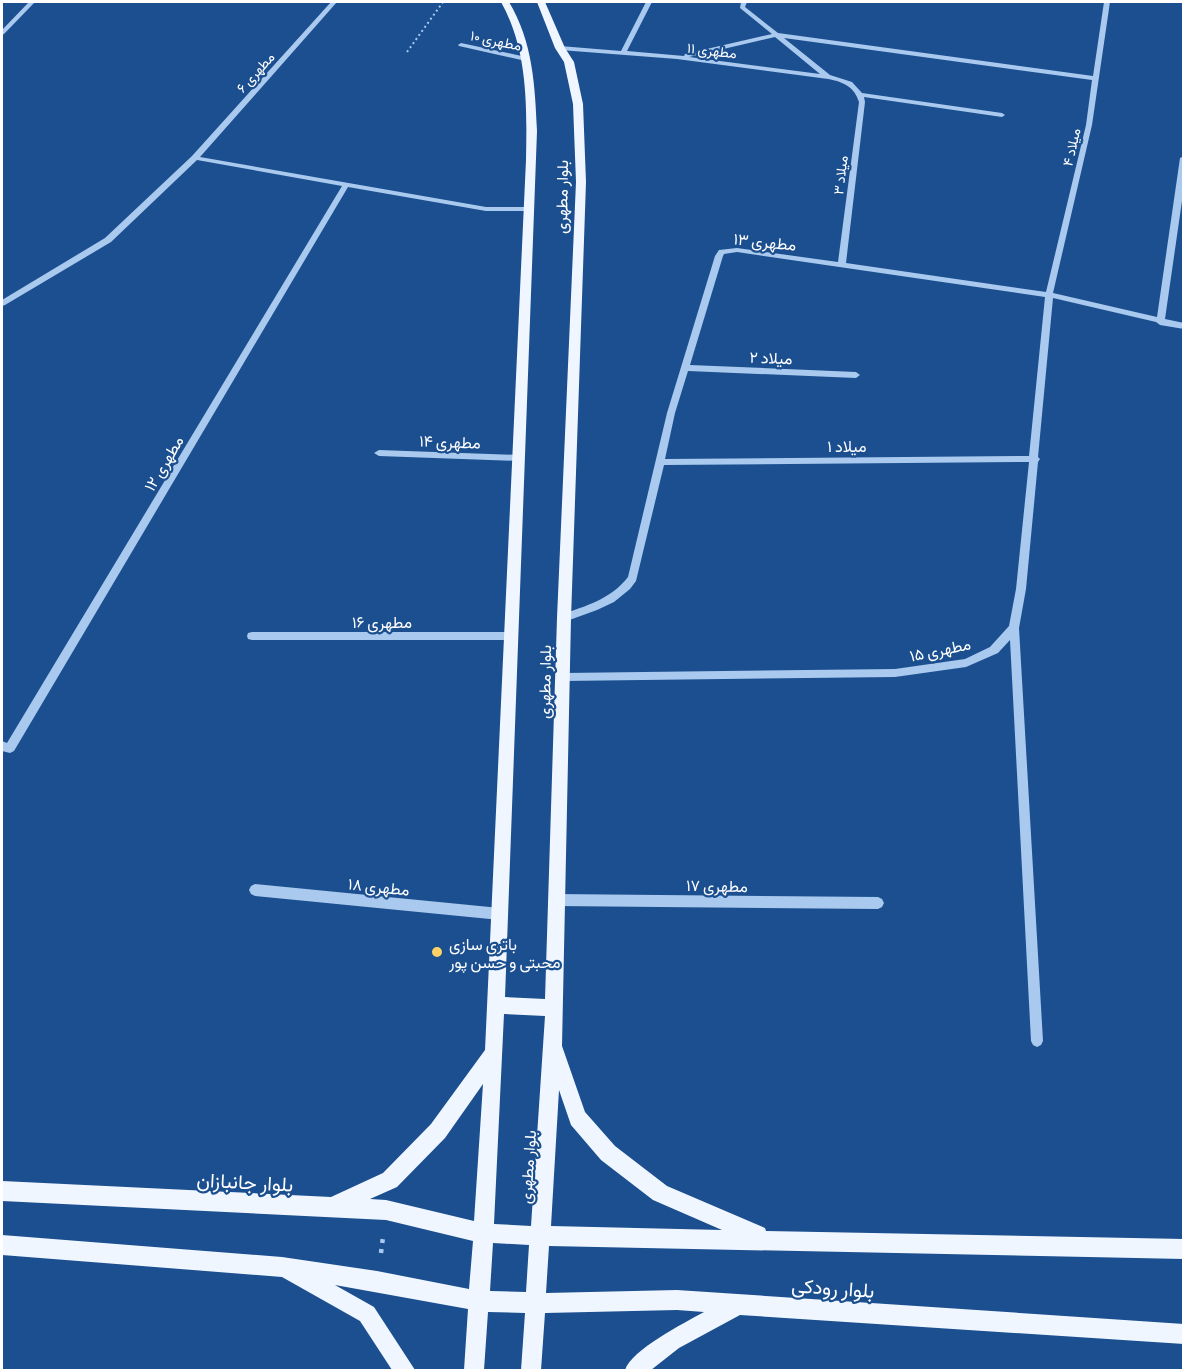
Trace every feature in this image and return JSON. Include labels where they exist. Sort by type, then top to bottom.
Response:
[{"type":"main road","name":"بلوار مطهری","points":[[474,1371],[494,1053],[530,209],[531,123],[526,59],[512,10],[505,2]]},
{"type":"main road","name":"بلوار مطهری","points":[[531,1371],[553,1043],[564,618],[581,182],[578,104],[569,62],[560,48],[541,2]]},
{"type":"main road","points":[[496,1005],[554,1008]]},
{"type":"main road","points":[[553,1043],[578,1118],[608,1153],[660,1193],[767,1239]]},
{"type":"main road","points":[[332,1207],[390,1180],[438,1131],[494,1053]]},
{"type":"main road","name":"بلوار جانبازان","points":[[2,1191],[386,1210],[483,1233]]},
{"type":"main road","points":[[483,1233],[1184,1249]]},
{"type":"main road","points":[[2,1245],[282,1267],[377,1281],[479,1301]]},
{"type":"main road","points":[[282,1267],[367,1314],[404,1371]]},
{"type":"main road","name":"بلوار رودکی","points":[[479,1301],[536,1303],[677,1300],[1184,1334]]},
{"type":"main road","points":[[635,1371],[672,1341],[737,1305]]},
{"type":"street","points":[[2,33],[32,2]]},
{"type":"street","name":"مطهری ۶","points":[[2,303],[108,240],[195,158],[334,2]]},
{"type":"street","points":[[623,53],[649,2]]},
{"type":"street","name":"میلاد ۴","points":[[1049,295],[1089,125],[1107,2]]},
{"type":"street","points":[[743,4],[828,77]]},
{"type":"street","points":[[677,57],[777,35],[1096,78]]},
{"type":"street","name":"مطهری ۱۰","points":[[461,45],[526,59]]},
{"type":"street","name":"مطهری ۱۱","points":[[560,48],[677,57],[828,77],[841,79],[859,92],[1002,115]]},
{"type":"street","name":"میلاد ۳","points":[[842,265],[862,102],[859,92]]},
{"type":"street","points":[[195,158],[486,209],[530,209]]},
{"type":"street","points":[[1160,322],[1184,158]]},
{"type":"street","name":"مطهری ۱۲","points":[[2,746],[10,748],[346,185]]},
{"type":"street","name":"مطهری ۱۳","points":[[564,618],[609,601],[623,592],[633,578],[685,368],[722,252],[737,250],[1049,295],[1184,326]]},
{"type":"street","points":[[1037,1041],[1014,628],[1021,589],[1035,459],[1049,295]]},
{"type":"street","name":"میلاد ۲","points":[[685,368],[856,375]]},
{"type":"street","name":"مطهری ۱۴","points":[[379,453],[519,459]]},
{"type":"street","name":"میلاد ۱","points":[[660,462],[1035,459]]},
{"type":"street","name":"مطهری ۱۵","points":[[563,677],[895,673],[966,663],[994,650],[1014,628]]},
{"type":"street","name":"مطهری ۱۶","points":[[252,636],[512,636]]},
{"type":"street","name":"مطهری ۱۸","points":[[255,890],[500,914]]},
{"type":"street","name":"مطهری ۱۷","points":[[556,900],[878,903]]},
{"type":"path","points":[[407,52],[443,2]]},
{"type":"path","points":[[377,1281],[386,1210]]},
{"type":"place","name":"باتری سازی محبتی و حسن پور","points":[[437,952]]}]
